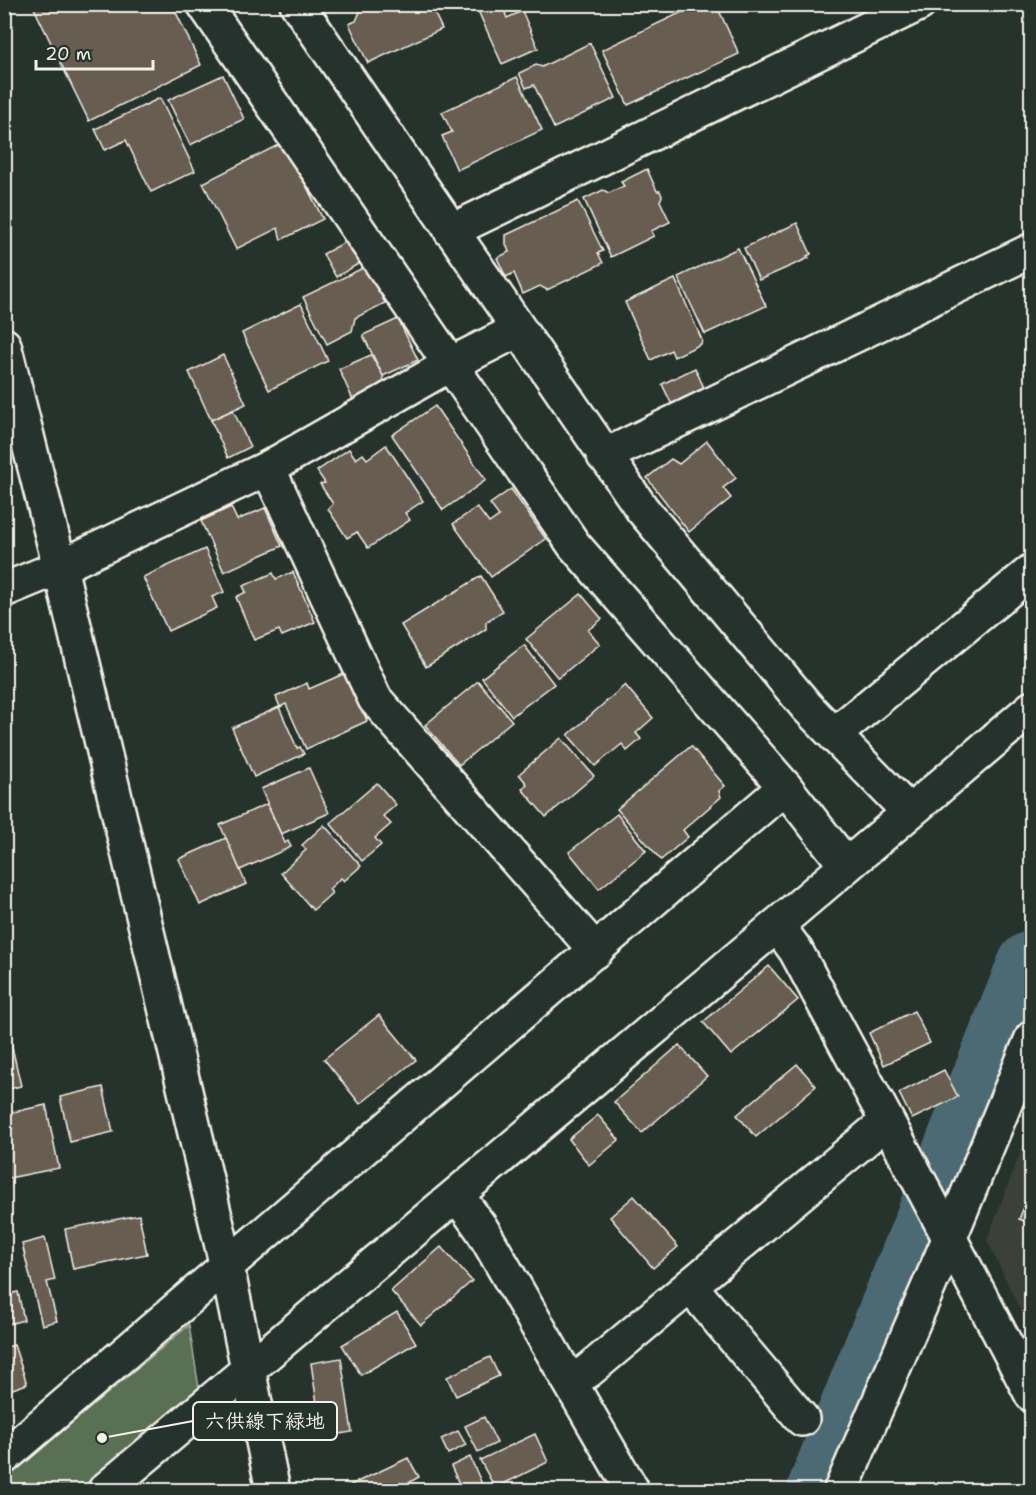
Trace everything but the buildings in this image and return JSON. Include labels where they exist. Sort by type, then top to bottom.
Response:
[{"type":"street","points":[[204,4],[574,545],[785,788],[846,865]]},
{"type":"street","points":[[451,231],[919,4]]},
{"type":"street","points":[[300,5],[518,330],[642,509],[807,707],[909,812]]},
{"type":"street","points":[[604,456],[1032,250]]},
{"type":"street","points":[[4,590],[60,567],[268,468],[450,364],[518,330]]},
{"type":"street","points":[[4,345],[60,567],[227,1267],[273,1491]]},
{"type":"street","points":[[268,468],[375,699],[596,951]]},
{"type":"street","points":[[835,734],[1032,571]]},
{"type":"street","points":[[105,1491],[1032,708]]},
{"type":"street","points":[[4,1457],[785,788]]},
{"type":"street","points":[[777,925],[796,951],[1032,1395]]},
{"type":"street","points":[[841,1491],[946,1232],[1032,1038]]},
{"type":"street","points":[[570,1383],[588,1371],[873,1133],[888,1124]]},
{"type":"street","points":[[458,1195],[481,1228],[632,1491]]},
{"type":"street","points":[[690,1286],[802,1419]]},
{"type":"shaded area","points":[[1031,1125],[1031,1333],[987,1240]]},
{"type":"green space","points":[[189,1325],[200,1395],[85,1490],[5,1490],[4,1480]]},
{"type":"waterway","points":[[822,1490],[1032,966]]},
{"type":"place","name":"六供線下緑地","points":[[102,1438]]}]
